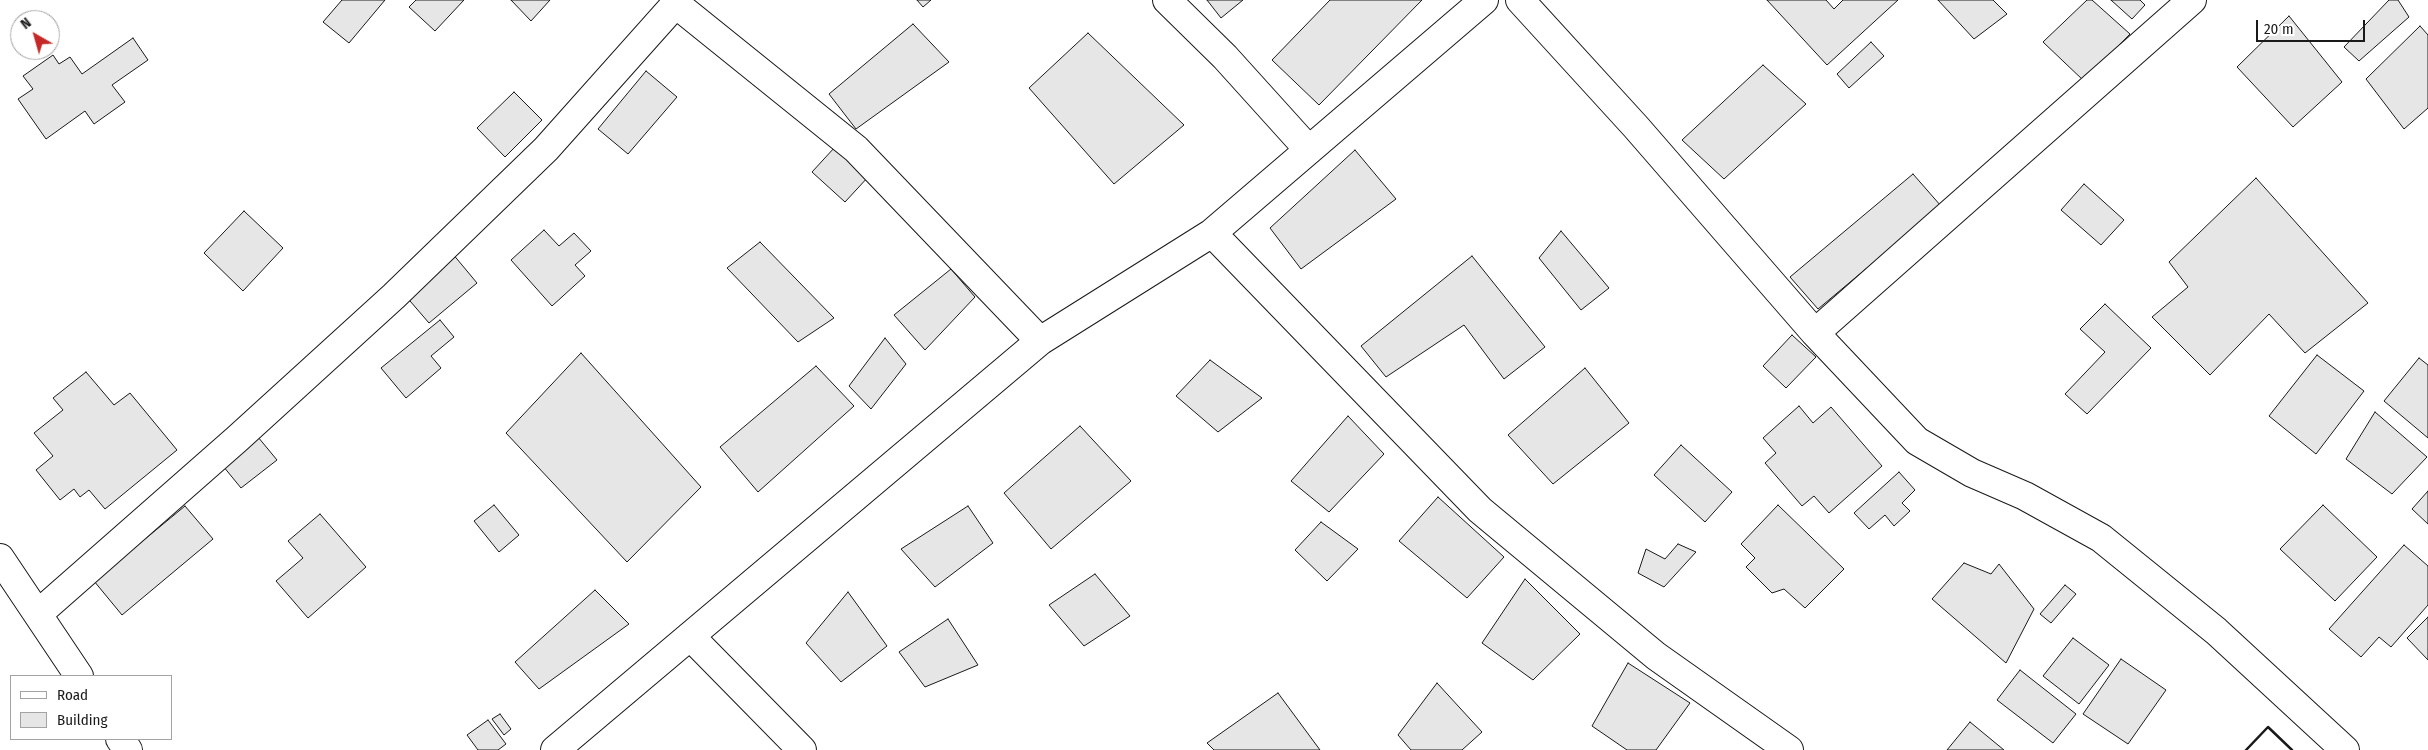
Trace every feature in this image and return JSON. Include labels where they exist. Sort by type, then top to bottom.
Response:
[{"type":"street","points":[[1167,0],[1225,57],[1309,150]]},
{"type":"street","points":[[555,750],[1040,342],[1212,233],[1484,0]]},
{"type":"street","points":[[1520,0],[1636,127],[1815,333],[1918,440],[1972,473],[2025,496],[2101,538],[2216,631],[2344,750]]},
{"type":"street","points":[[1815,333],[2192,0]]},
{"type":"street","points":[[39,613],[238,439],[394,296],[546,149],[678,2],[856,149],[1040,342]]},
{"type":"street","points":[[1212,233],[1480,510],[1656,656],[1789,750]]},
{"type":"street","points":[[0,558],[39,613],[78,675]]},
{"type":"street","points":[[690,636],[802,750]]},
{"type":"building","points":[[342,0],[385,0],[349,43],[323,22]]},
{"type":"building","points":[[416,0],[464,0],[435,31],[409,7]]},
{"type":"building","points":[[511,0],[550,0],[531,21]]},
{"type":"building","points":[[917,0],[931,0],[923,7]]},
{"type":"building","points":[[1207,0],[1243,0],[1221,18]]},
{"type":"building","points":[[1330,0],[1422,0],[1319,105],[1272,60]]},
{"type":"building","points":[[1767,0],[1826,0],[1834,9],[1843,0],[1898,0],[1827,65]]},
{"type":"building","points":[[1938,0],[1993,0],[2007,14],[1974,39]]},
{"type":"building","points":[[2087,0],[2092,0],[2130,34],[2084,81],[2043,42]]},
{"type":"building","points":[[2111,0],[2140,0],[2145,5],[2132,19]]},
{"type":"building","points":[[2389,0],[2398,0],[2409,17],[2359,61],[2344,47]]},
{"type":"building","points":[[2289,16],[2342,82],[2293,127],[2237,67]]},
{"type":"building","points":[[913,24],[949,62],[856,129],[829,94]]},
{"type":"building","points":[[2420,26],[2428,35],[2428,108],[2404,129],[2366,79]]},
{"type":"building","points":[[1088,33],[1184,125],[1114,184],[1029,88]]},
{"type":"building","points":[[133,38],[148,60],[112,85],[125,102],[94,124],[85,111],[46,139],[18,99],[33,89],[23,76],[46,60],[56,60],[59,64],[70,57],[82,74]]},
{"type":"building","points":[[1871,42],[1884,56],[1849,88],[1837,74]]},
{"type":"building","points":[[1763,65],[1806,104],[1724,179],[1682,140]]},
{"type":"building","points":[[646,71],[677,97],[628,154],[598,129]]},
{"type":"building","points":[[514,92],[542,120],[505,157],[477,128]]},
{"type":"building","points":[[835,147],[869,176],[845,202],[812,172]]},
{"type":"building","points":[[1355,150],[1396,199],[1301,269],[1270,228]]},
{"type":"building","points":[[1913,174],[1941,206],[1818,309],[1790,277]]},
{"type":"building","points":[[2256,178],[2368,303],[2305,353],[2269,314],[2210,375],[2152,317],[2188,287],[2169,262]]},
{"type":"building","points":[[2084,184],[2124,220],[2101,245],[2061,210]]},
{"type":"building","points":[[244,211],[283,248],[243,291],[204,253]]},
{"type":"building","points":[[544,230],[559,246],[574,233],[591,251],[575,265],[585,276],[552,306],[511,260]]},
{"type":"building","points":[[1561,231],[1609,288],[1581,310],[1539,258]]},
{"type":"building","points":[[760,242],[834,318],[798,342],[727,268]]},
{"type":"building","points":[[452,253],[477,283],[429,323],[404,294]]},
{"type":"building","points":[[1472,256],[1545,347],[1504,379],[1464,325],[1386,377],[1361,346]]},
{"type":"building","points":[[951,269],[975,297],[925,350],[894,315]]},
{"type":"building","points":[[2105,304],[2151,348],[2087,414],[2065,394],[2105,352],[2080,329]]},
{"type":"building","points":[[440,320],[454,337],[431,356],[441,368],[406,398],[381,368]]},
{"type":"building","points":[[1792,335],[1816,357],[1786,388],[1763,366]]},
{"type":"building","points":[[885,338],[906,364],[871,409],[849,386]]},
{"type":"building","points":[[581,353],[701,487],[627,562],[506,433]]},
{"type":"building","points":[[2317,355],[2364,391],[2316,454],[2269,416]]},
{"type":"building","points":[[2419,358],[2428,365],[2428,438],[2384,401]]},
{"type":"building","points":[[1210,360],[1262,398],[1218,432],[1176,396]]},
{"type":"building","points":[[816,366],[854,406],[758,492],[720,447]]},
{"type":"building","points":[[1585,368],[1629,423],[1553,484],[1508,435]]},
{"type":"building","points":[[86,372],[114,405],[130,393],[177,450],[105,509],[89,490],[80,497],[74,489],[60,500],[36,470],[53,456],[34,433],[63,410],[53,398]]},
{"type":"building","points":[[1799,406],[1813,423],[1831,407],[1882,466],[1829,513],[1814,496],[1802,506],[1765,463],[1776,453],[1763,438]]},
{"type":"building","points":[[2375,412],[2427,457],[2392,494],[2346,459]]},
{"type":"building","points":[[1348,416],[1384,454],[1329,512],[1291,481]]},
{"type":"building","points":[[1080,426],[1131,481],[1051,549],[1004,493]]},
{"type":"building","points":[[258,437],[277,460],[241,488],[223,466]]},
{"type":"building","points":[[1681,445],[1732,492],[1705,522],[1654,475]]},
{"type":"building","points":[[1899,472],[1915,490],[1902,503],[1910,511],[1894,526],[1885,515],[1869,529],[1854,513]]},
{"type":"building","points":[[2428,491],[2428,524],[2412,509]]},
{"type":"building","points":[[1438,497],[1504,557],[1467,598],[1399,541]]},
{"type":"building","points":[[494,505],[519,535],[499,552],[474,521]]},
{"type":"building","points":[[1778,505],[1844,569],[1805,608],[1784,589],[1772,593],[1746,567],[1755,558],[1741,544]]},
{"type":"building","points":[[2323,505],[2377,557],[2335,601],[2280,549]]},
{"type":"building","points":[[185,506],[213,539],[122,615],[94,581]]},
{"type":"building","points":[[968,506],[993,543],[935,587],[901,549]]},
{"type":"building","points":[[320,514],[366,567],[308,618],[276,581],[303,558],[288,541]]},
{"type":"building","points":[[1321,522],[1358,549],[1327,581],[1295,550]]},
{"type":"building","points":[[1678,544],[1696,552],[1664,587],[1638,573],[1646,549],[1665,559]]},
{"type":"building","points":[[2404,545],[2428,566],[2428,605],[2391,647],[2379,637],[2361,657],[2329,629]]},
{"type":"building","points":[[1964,563],[1991,574],[1999,564],[2034,609],[2006,663],[1932,599]]},
{"type":"building","points":[[1095,574],[1130,616],[1084,646],[1049,605]]},
{"type":"building","points":[[1525,579],[1580,634],[1533,680],[1482,643]]},
{"type":"building","points":[[2065,585],[2076,594],[2051,623],[2040,614]]},
{"type":"building","points":[[595,590],[629,624],[539,689],[515,662]]},
{"type":"building","points":[[848,592],[887,646],[841,682],[806,643]]},
{"type":"building","points":[[2428,617],[2428,660],[2407,638]]},
{"type":"building","points":[[948,619],[978,665],[925,687],[899,652]]},
{"type":"building","points":[[2073,638],[2109,665],[2079,704],[2043,676]]},
{"type":"building","points":[[2121,659],[2166,690],[2128,744],[2083,714]]},
{"type":"building","points":[[1628,663],[1690,703],[1656,750],[1627,750],[1592,726]]},
{"type":"building","points":[[2020,670],[2076,714],[2053,743],[1997,700]]},
{"type":"building","points":[[1437,683],[1482,732],[1462,750],[1411,750],[1398,735]]},
{"type":"building","points":[[1278,693],[1320,750],[1214,750],[1207,743]]},
{"type":"building","points":[[500,714],[511,729],[504,735],[492,719]]},
{"type":"building","points":[[488,720],[506,744],[498,750],[478,750],[467,735]]},
{"type":"building","points":[[1970,722],[2004,750],[1947,750]]},
{"type":"wall","points":[[2246,750],[2268,727],[2292,750]]}]
